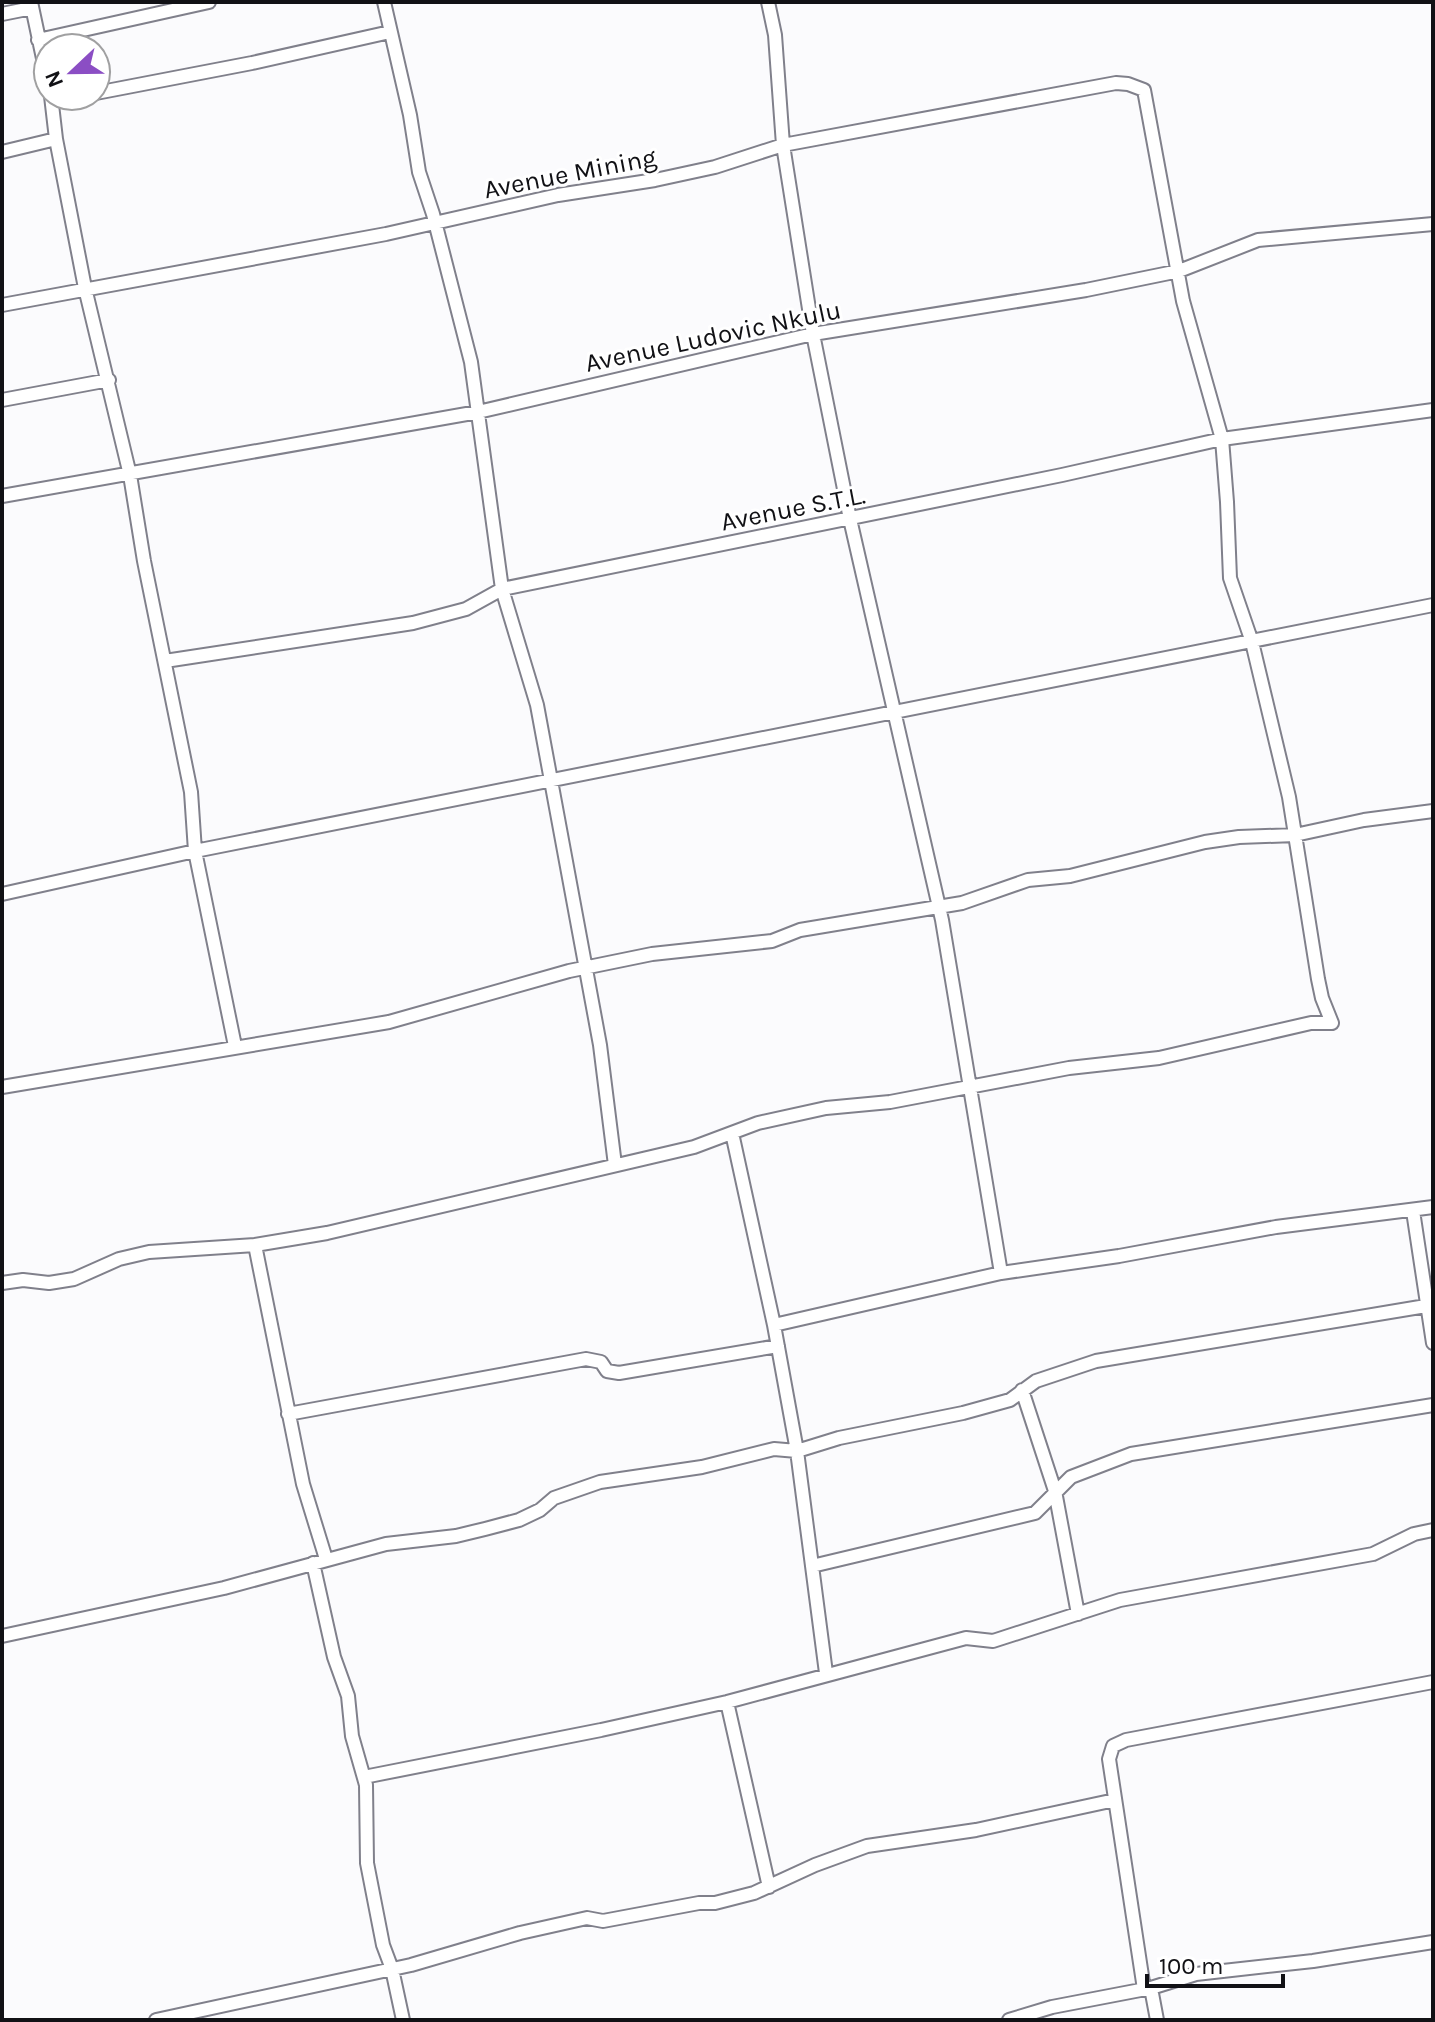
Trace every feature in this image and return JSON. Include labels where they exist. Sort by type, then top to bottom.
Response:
[{"type":"street","points":[[74,32],[209,2]]},
{"type":"street","points":[[384,2],[410,115],[419,172],[436,223],[471,362],[502,589],[537,705],[600,1045],[615,1165]]},
{"type":"street","points":[[768,2],[775,35],[783,145],[813,334],[850,519],[938,906],[1001,1273]]},
{"type":"street","points":[[2,14],[32,5],[37,32]]},
{"type":"street","points":[[112,90],[390,32]]},
{"type":"street","name":"Avenue Mining","points":[[2,305],[436,223],[558,195],[655,180],[715,167],[783,145],[1116,83],[1144,90],[1179,271]]},
{"type":"street","points":[[53,112],[85,288],[130,475],[144,561],[191,792],[195,851],[235,1046]]},
{"type":"street","points":[[2,152],[56,139]]},
{"type":"street","name":"Avenue Ludovic Nkulu","points":[[2,496],[478,412],[813,334],[1016,302],[1179,271],[1258,240],[1433,224]]},
{"type":"street","points":[[2,1283],[23,1280],[49,1283],[74,1279],[119,1259],[149,1252],[255,1245],[327,1233],[694,1147],[758,1123],[826,1108],[890,1102],[1069,1068],[1159,1058],[1311,1023],[1332,1023],[1318,979],[1289,797],[1252,642],[1230,578],[1222,439],[1183,301],[1179,271]]},
{"type":"street","points":[[2,400],[109,380]]},
{"type":"street","name":"Avenue S.T.L.","points":[[165,661],[413,623],[466,609],[502,589],[1062,475],[1222,439],[1433,410]]},
{"type":"street","points":[[2,894],[195,851],[1433,605]]},
{"type":"street","points":[[2,1087],[389,1022],[495,991],[652,954],[772,941],[800,930],[962,903],[1028,880],[1070,876],[1205,842],[1295,835],[1364,820],[1433,811]]},
{"type":"street","points":[[732,1133],[774,1325],[797,1451],[826,1673]]},
{"type":"street","points":[[774,1325],[1001,1273],[1181,1246],[1276,1227],[1433,1207]]},
{"type":"street","points":[[1413,1211],[1433,1343]]},
{"type":"street","points":[[255,1245],[319,1561],[334,1657],[348,1696],[352,1736],[364,1777],[367,1863],[383,1945],[392,1969],[403,2020]]},
{"type":"street","points":[[2,1636],[224,1588],[412,1539],[456,1536],[485,1529],[519,1520],[540,1510],[554,1498],[600,1482],[702,1467],[774,1449],[797,1451],[839,1438],[990,1406],[1010,1400],[1052,1374],[1096,1361],[1426,1306]]},
{"type":"street","points":[[288,1414],[586,1359],[601,1362],[607,1371],[619,1373],[778,1346]]},
{"type":"street","points":[[1022,1390],[1055,1491],[1078,1614]]},
{"type":"street","points":[[812,1566],[1035,1513],[1071,1477],[1131,1454],[1433,1405]]},
{"type":"street","points":[[364,1777],[727,1702],[826,1673],[966,1638],[993,1641],[1120,1600],[1373,1554],[1414,1534],[1433,1530]]},
{"type":"street","points":[[1157,2020],[1148,1989],[1115,1800],[1109,1759],[1113,1746],[1126,1740],[1433,1682]]},
{"type":"street","points":[[727,1702],[769,1887]]},
{"type":"street","points":[[156,2020],[392,1969],[469,1950],[520,1933],[587,1918],[603,1921],[699,1903],[715,1903],[769,1887],[815,1865],[867,1846],[976,1830],[1115,1800]]},
{"type":"street","points":[[1009,2020],[1052,2007],[1148,1989],[1196,1974],[1313,1961],[1433,1942]]}]
